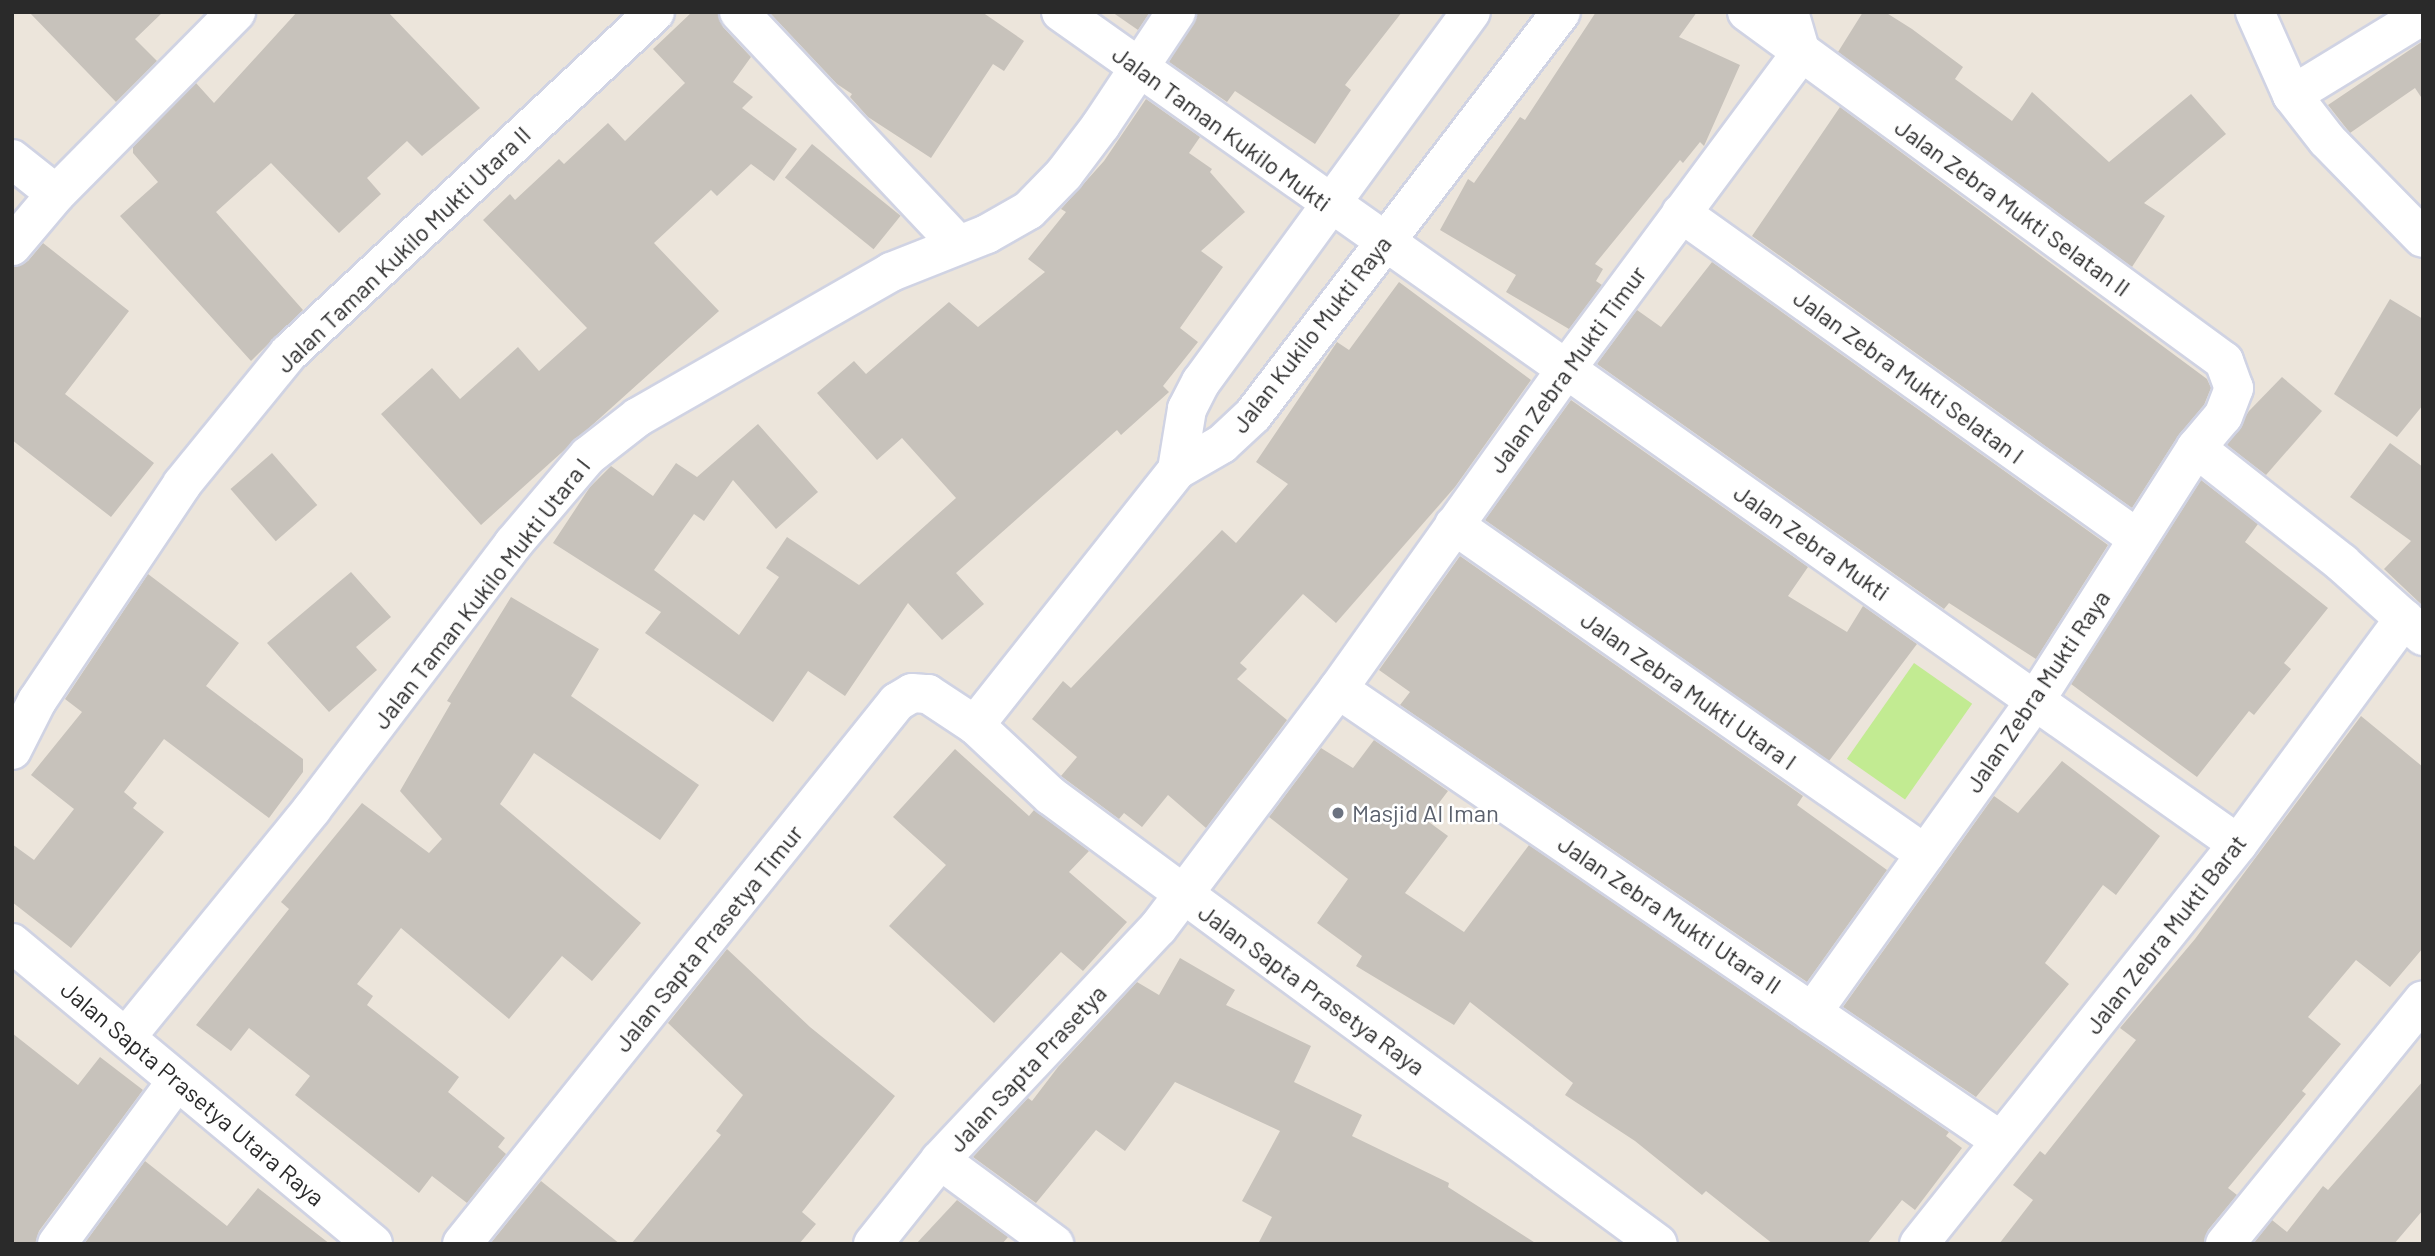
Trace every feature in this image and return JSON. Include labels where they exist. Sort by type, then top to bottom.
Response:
[{"type":"street","points":[[12,246],[56,194],[236,12]]},
{"type":"street","name":"Jalan Taman Kukilo Mukti Utara II","points":[[12,750],[37,701],[182,484],[289,353],[655,12]]},
{"type":"street","points":[[738,12],[958,244]]},
{"type":"street","name":"Jalan Taman Kukilo Mukti","points":[[1061,12],[1384,243]]},
{"type":"street","name":"Jalan Taman Kukilo Mukti Utara I","points":[[127,1036],[312,809],[513,544],[588,456],[638,417],[879,279],[987,234],[1029,209],[1064,174],[1176,12]]},
{"type":"street","points":[[975,724],[1177,470],[1187,409],[1201,382],[1471,12]]},
{"type":"street","name":"Jalan Kukilo Mukti Raya","points":[[1177,470],[1222,444],[1253,415],[1561,12]]},
{"type":"street","name":"Jalan Zebra Mukti Selatan II","points":[[1747,12],[2224,361]]},
{"type":"street","points":[[1789,12],[1801,53]]},
{"type":"street","points":[[2255,12],[2292,95],[2327,140],[2423,238]]},
{"type":"street","points":[[2292,95],[2423,15]]},
{"type":"street","name":"Jalan Zebra Mukti Timur","points":[[1338,689],[1567,368],[1801,53]]},
{"type":"street","points":[[12,159],[56,194]]},
{"type":"street","name":"Jalan Zebra Mukti Selatan I","points":[[1681,213],[2138,539]]},
{"type":"street","name":"Jalan Zebra Mukti","points":[[1384,243],[1567,368],[2238,844]]},
{"type":"street","name":"Jalan Zebra Mukti Raya","points":[[1812,1012],[2035,701],[2196,448],[2230,402],[2234,388],[2224,361]]},
{"type":"street","points":[[2196,448],[2342,563],[2413,627]]},
{"type":"street","name":"Jalan Zebra Mukti Utara I","points":[[1454,526],[1925,854]]},
{"type":"street","name":"Jalan Zebra Mukti Barat","points":[[1919,1244],[2413,627]]},
{"type":"street","name":"Jalan Sapta Prasetya","points":[[873,1244],[940,1160],[1185,895],[1338,689]]},
{"type":"street","name":"Jalan Zebra Mukti Utara II","points":[[1338,689],[2001,1141]]},
{"type":"street","name":"Jalan Sapta Prasetya Timur","points":[[462,1244],[897,702],[912,693],[928,694],[975,724]]},
{"type":"street","name":"Jalan Sapta Prasetya Raya","points":[[975,724],[1051,796],[1658,1244]]},
{"type":"street","name":"Jalan Sapta Prasetya Utara Raya","points":[[12,943],[127,1036],[176,1082],[373,1244]]},
{"type":"street","points":[[2224,1244],[2423,1000]]},
{"type":"street","points":[[57,1244],[176,1082]]},
{"type":"street","points":[[940,1160],[1054,1244]]},
{"type":"green space","points":[[1914,663],[1972,704],[1905,800],[1847,759]]},
{"type":"building","points":[[29,12],[163,12],[135,39],[157,61],[116,102]]},
{"type":"building","points":[[297,12],[388,12],[480,108],[422,156],[407,141],[367,178],[381,194],[339,233],[271,163],[216,212],[303,310],[251,361],[120,216],[158,182],[133,153],[133,147],[196,83],[214,103]]},
{"type":"building","points":[[692,12],[718,12],[723,27],[751,57],[733,82],[753,97],[742,108],[797,149],[774,181],[751,164],[717,196],[711,190],[654,243],[719,311],[481,525],[381,414],[432,368],[460,399],[518,347],[539,371],[587,328],[483,220],[510,194],[515,200],[559,159],[564,164],[608,123],[625,141],[685,83],[653,49]]},
{"type":"building","points":[[769,12],[982,12],[1024,41],[1004,71],[993,64],[931,158],[868,117],[850,97],[852,94],[837,84]]},
{"type":"building","points":[[1112,12],[1150,12],[1138,30]]},
{"type":"building","points":[[1198,12],[1402,12],[1345,85],[1351,90],[1315,144],[1235,91],[1227,102],[1169,62]]},
{"type":"building","points":[[1596,12],[1697,12],[1679,37],[1740,65],[1704,146],[1700,142],[1683,163],[1680,160],[1595,264],[1603,269],[1596,281],[1602,285],[1569,329],[1506,292],[1516,275],[1440,230],[1468,179],[1474,183],[1520,117],[1525,120]]},
{"type":"building","points":[[1863,12],[1885,12],[1912,29],[1963,67],[1955,79],[2012,121],[2032,92],[2109,162],[2191,94],[2226,134],[2144,203],[2165,216],[2132,267],[1838,52]]},
{"type":"building","points":[[2423,41],[2423,100],[2415,88],[2350,133],[2328,105]]},
{"type":"building","points":[[1146,99],[1200,137],[1189,153],[1212,169],[1210,172],[1245,212],[1201,251],[1223,267],[1180,328],[1198,342],[1163,386],[1169,392],[1121,435],[1117,430],[956,573],[984,604],[942,640],[908,603],[845,696],[808,671],[773,722],[645,633],[661,612],[553,543],[590,487],[611,466],[653,496],[676,463],[697,477],[758,424],[818,492],[776,529],[733,480],[704,521],[694,514],[654,570],[739,635],[779,577],[766,568],[787,537],[859,585],[956,498],[902,438],[877,460],[817,393],[854,361],[866,374],[949,302],[978,327],[1045,272],[1028,259],[1066,212],[1061,209],[1104,161]]},
{"type":"building","points":[[1840,107],[2207,379],[2211,388],[2204,405],[2178,436],[2132,508],[1752,236]]},
{"type":"building","points":[[812,144],[901,216],[874,249],[785,177]]},
{"type":"building","points":[[43,243],[129,311],[65,394],[154,463],[111,517],[12,440],[12,267],[28,261]]},
{"type":"building","points":[[1712,262],[2108,545],[2036,659],[1949,603],[1944,609],[1597,364],[1637,310],[1661,327]]},
{"type":"building","points":[[1399,282],[1531,380],[1455,487],[1336,623],[1303,594],[1240,663],[1247,669],[1237,679],[1287,720],[1206,828],[1168,795],[1142,827],[1124,813],[1119,819],[1061,776],[1077,757],[1032,719],[1063,681],[1071,688],[1222,530],[1236,543],[1288,484],[1256,462],[1337,342],[1349,350]]},
{"type":"building","points":[[2390,299],[2423,319],[2423,405],[2397,437],[2334,394]]},
{"type":"building","points":[[2282,377],[2322,411],[2266,475],[2227,445],[2249,411]]},
{"type":"building","points":[[1571,400],[1808,567],[1788,596],[1847,632],[1863,606],[1917,644],[1829,761],[1485,520]]},
{"type":"building","points":[[2390,443],[2423,467],[2423,606],[2384,569],[2411,541],[2350,497]]},
{"type":"building","points":[[272,453],[317,505],[276,541],[230,489]]},
{"type":"building","points":[[2201,480],[2258,524],[2245,542],[2328,608],[2284,663],[2291,669],[2254,715],[2249,711],[2197,777],[2071,684]]},
{"type":"building","points":[[1460,556],[1803,796],[1797,805],[1887,870],[1807,982],[1400,705],[1410,692],[1379,670]]},
{"type":"building","points":[[351,572],[391,617],[356,647],[377,670],[329,712],[267,643]]},
{"type":"building","points":[[148,574],[239,643],[206,686],[303,759],[303,772],[269,818],[164,739],[124,792],[137,803],[133,808],[164,832],[71,948],[12,902],[12,844],[34,860],[74,809],[31,775],[82,712],[65,699]]},
{"type":"building","points":[[511,597],[599,649],[571,696],[699,785],[660,840],[534,753],[500,804],[641,923],[592,981],[562,956],[509,1019],[401,928],[357,984],[373,996],[367,1005],[459,1077],[448,1092],[505,1138],[498,1147],[506,1154],[467,1203],[432,1176],[419,1193],[295,1095],[310,1076],[249,1028],[231,1051],[196,1025],[289,909],[281,902],[362,803],[429,853],[442,839],[400,791],[451,703],[447,701]]},
{"type":"building","points":[[2361,716],[2423,767],[2423,948],[2390,987],[2356,960],[2308,1017],[2341,1044],[2302,1091],[2306,1094],[2228,1188],[2237,1195],[2208,1230],[2204,1244],[1999,1244],[2033,1200],[2013,1185],[2040,1151],[2045,1155],[2136,1040],[2120,1028],[2195,939]]},
{"type":"building","points":[[1374,740],[1448,791],[1426,820],[1448,836],[1405,893],[1464,932],[1529,845],[1949,1132],[1946,1136],[1962,1148],[1915,1210],[1902,1200],[1867,1244],[1773,1244],[1706,1191],[1702,1195],[1635,1141],[1565,1095],[1573,1083],[1470,1002],[1454,1025],[1356,966],[1362,956],[1317,923],[1348,879],[1269,817],[1321,748],[1353,768]]},
{"type":"building","points":[[955,749],[1029,816],[1034,810],[1089,851],[1069,872],[1127,922],[1083,971],[1061,952],[994,1023],[889,926],[946,865],[893,817]]},
{"type":"building","points":[[2062,761],[2160,836],[2116,895],[2103,885],[2045,963],[2069,984],[1976,1097],[1843,1007],[1994,796],[2018,813]]},
{"type":"building","points":[[727,949],[810,1027],[895,1096],[802,1212],[816,1224],[799,1244],[631,1244],[721,1135],[716,1131],[743,1095],[668,1023]]},
{"type":"building","points":[[1180,958],[1235,990],[1226,1005],[1311,1046],[1294,1082],[1362,1115],[1352,1136],[1449,1183],[1448,1187],[1537,1244],[1258,1244],[1272,1217],[1242,1201],[1280,1131],[1175,1082],[1125,1151],[1096,1130],[1036,1203],[973,1157],[1028,1098],[1032,1101],[1058,1067],[1137,982],[1159,995]]},
{"type":"building","points":[[12,1033],[78,1085],[100,1057],[143,1090],[39,1231],[35,1244],[12,1244]]},
{"type":"building","points":[[2423,1081],[2423,1210],[2394,1244],[2253,1244],[2272,1220],[2287,1232],[2323,1186],[2328,1190]]},
{"type":"building","points":[[145,1161],[227,1226],[258,1188],[330,1244],[84,1244]]},
{"type":"building","points":[[541,1181],[620,1244],[490,1244]]},
{"type":"building","points":[[957,1200],[1008,1237],[1002,1244],[916,1244]]},
{"type":"place","name":"Masjid Al Iman","points":[[1338,813]]}]
